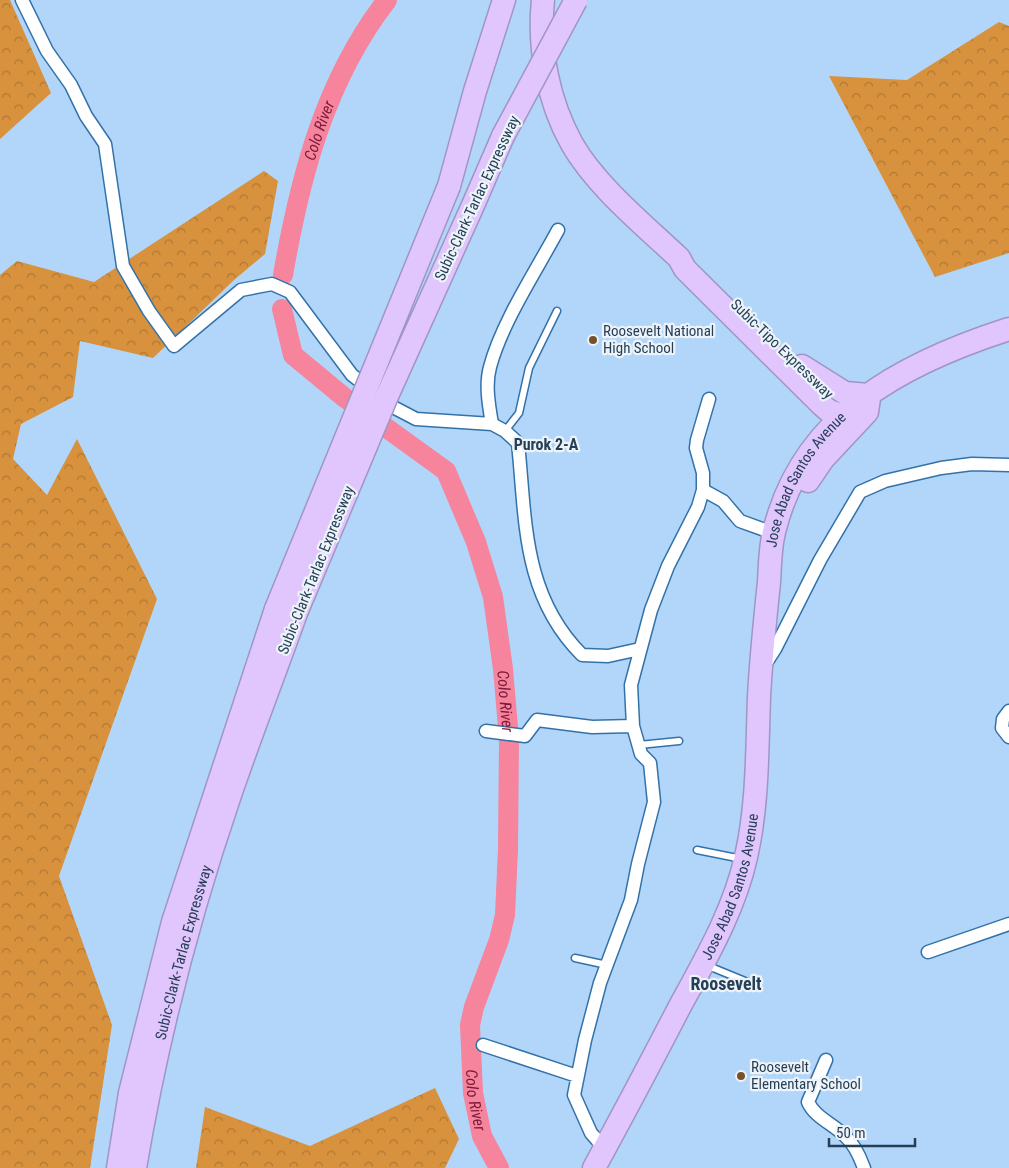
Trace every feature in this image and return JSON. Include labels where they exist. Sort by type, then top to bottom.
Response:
[{"type":"highway","name":"Subic-Clark-Tarlac Expressway","points":[[118,1168],[130,1094],[173,922],[286,611],[449,186],[475,91],[504,0]]},
{"type":"highway","name":"Subic-Tipo Expressway","points":[[543,0],[541,21],[544,63],[560,121],[573,146],[615,198],[680,258],[690,263],[797,372],[838,404],[842,415]]},
{"type":"highway","name":"Subic-Clark-Tarlac Expressway","points":[[135,1168],[148,1089],[191,922],[286,611],[387,396],[503,136],[576,0]]},
{"type":"highway","name":"Jose Abad Santos Avenue","points":[[842,415],[892,378],[924,362],[1009,329]]},
{"type":"highway","points":[[797,372],[845,393],[869,395]]},
{"type":"highway","points":[[797,372],[816,424],[819,451]]},
{"type":"highway","name":"Jose Abad Santos Avenue","points":[[600,1158],[703,964],[732,902],[746,860],[756,794],[760,671],[773,534],[784,497],[819,451],[866,412],[869,395]]},
{"type":"highway","points":[[819,451],[839,431],[842,415]]},
{"type":"highway","name":"Jose Abad Santos Avenue","points":[[769,579],[794,507],[819,451]]},
{"type":"street","points":[[22,0],[47,52],[71,85],[86,116],[105,144],[123,266],[149,311],[174,346],[241,290],[272,284],[290,292],[352,375],[395,408],[416,419],[492,424],[505,430],[518,443],[525,530],[532,569],[559,627],[582,655],[608,656],[640,649]]},
{"type":"street","points":[[492,424],[488,397],[489,368],[502,336],[558,230]]},
{"type":"street","points":[[600,1158],[592,1134],[574,1095],[577,1076],[607,965],[631,900],[654,802],[650,763],[641,754],[633,726],[631,685],[640,649],[668,566],[698,507],[703,490],[703,474],[696,448],[696,440],[709,399]]},
{"type":"street","points":[[760,671],[775,649],[820,560],[860,492],[884,481],[941,468],[972,464],[1009,465]]},
{"type":"street","points":[[703,490],[722,501],[740,521],[773,534]]},
{"type":"street","points":[[1009,711],[1003,718],[1002,728],[1009,737]]},
{"type":"street","points":[[489,731],[525,736],[537,720],[592,727],[633,726]]},
{"type":"street","points":[[928,952],[1009,924]]},
{"type":"street","points":[[483,1045],[577,1076]]},
{"type":"street","points":[[826,1060],[808,1102],[817,1115],[847,1137],[859,1154],[864,1168]]},
{"type":"lane","points":[[505,430],[519,413],[529,368],[557,311]]},
{"type":"lane","points":[[638,745],[679,741]]},
{"type":"lane","points":[[697,850],[746,860]]},
{"type":"lane","points":[[575,958],[607,965]]},
{"type":"lane","points":[[703,964],[745,981]]},
{"type":"green space","points":[[0,0],[10,0],[51,93],[0,139]]},
{"type":"green space","points":[[999,22],[1009,26],[1009,253],[935,277],[829,76],[907,80]]},
{"type":"green space","points":[[264,171],[278,181],[265,254],[234,280],[153,358],[80,341],[73,397],[21,424],[13,459],[47,495],[77,439],[157,599],[59,876],[112,1025],[90,1168],[0,1168],[0,275],[17,261],[94,282]]},
{"type":"green space","points":[[435,1088],[459,1139],[445,1168],[196,1168],[205,1107],[310,1146]]},
{"type":"waterway","name":"Colo River","points":[[283,275],[307,166],[331,96],[365,31],[387,0]]},
{"type":"waterway","name":"Colo River","points":[[282,309],[293,355],[345,398],[446,471],[476,542],[493,597],[503,669],[509,739],[505,915],[499,940],[474,1007],[470,1025],[473,1093],[482,1136],[499,1168]]},
{"type":"place","name":"Roosevelt National High School","points":[[593,340]]},
{"type":"place","name":"Roosevelt Elementary School","points":[[741,1076]]},
{"type":"district","name":"Purok 2-A","points":[[546,444]]},
{"type":"district","name":"Roosevelt","points":[[726,984]]}]
